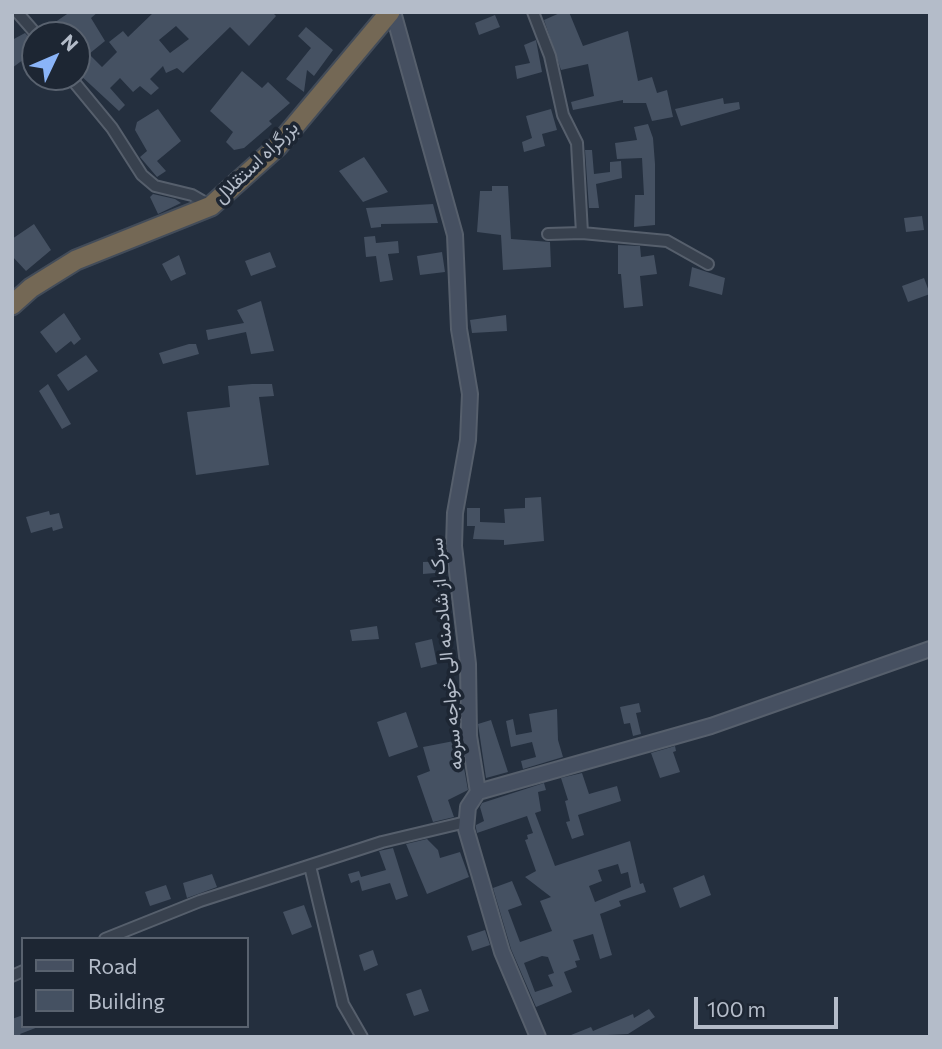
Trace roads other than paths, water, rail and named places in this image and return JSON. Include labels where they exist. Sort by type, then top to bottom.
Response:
[{"type":"highway","name":"بزرگراه استقلال","points":[[12,305],[31,288],[76,260],[211,206],[277,147],[392,12]]},
{"type":"street","name":"سرک از شادمنه الی خواجه سرمه","points":[[392,12],[455,235],[459,329],[470,394],[470,417],[455,513],[454,546],[468,664],[469,736],[478,792],[468,807],[466,822]]},
{"type":"street","points":[[533,12],[550,56],[564,115],[577,143],[582,233]]},
{"type":"street","points":[[81,91],[111,128],[142,174],[155,186],[192,195],[211,206]]},
{"type":"street","points":[[548,234],[582,233],[667,241],[708,264]]},
{"type":"street","points":[[478,792],[711,726],[930,649]]},
{"type":"street","points":[[110,937],[200,901],[382,842],[466,822],[502,951],[538,1037]]},
{"type":"street","points":[[310,866],[342,1003],[362,1037]]}]
